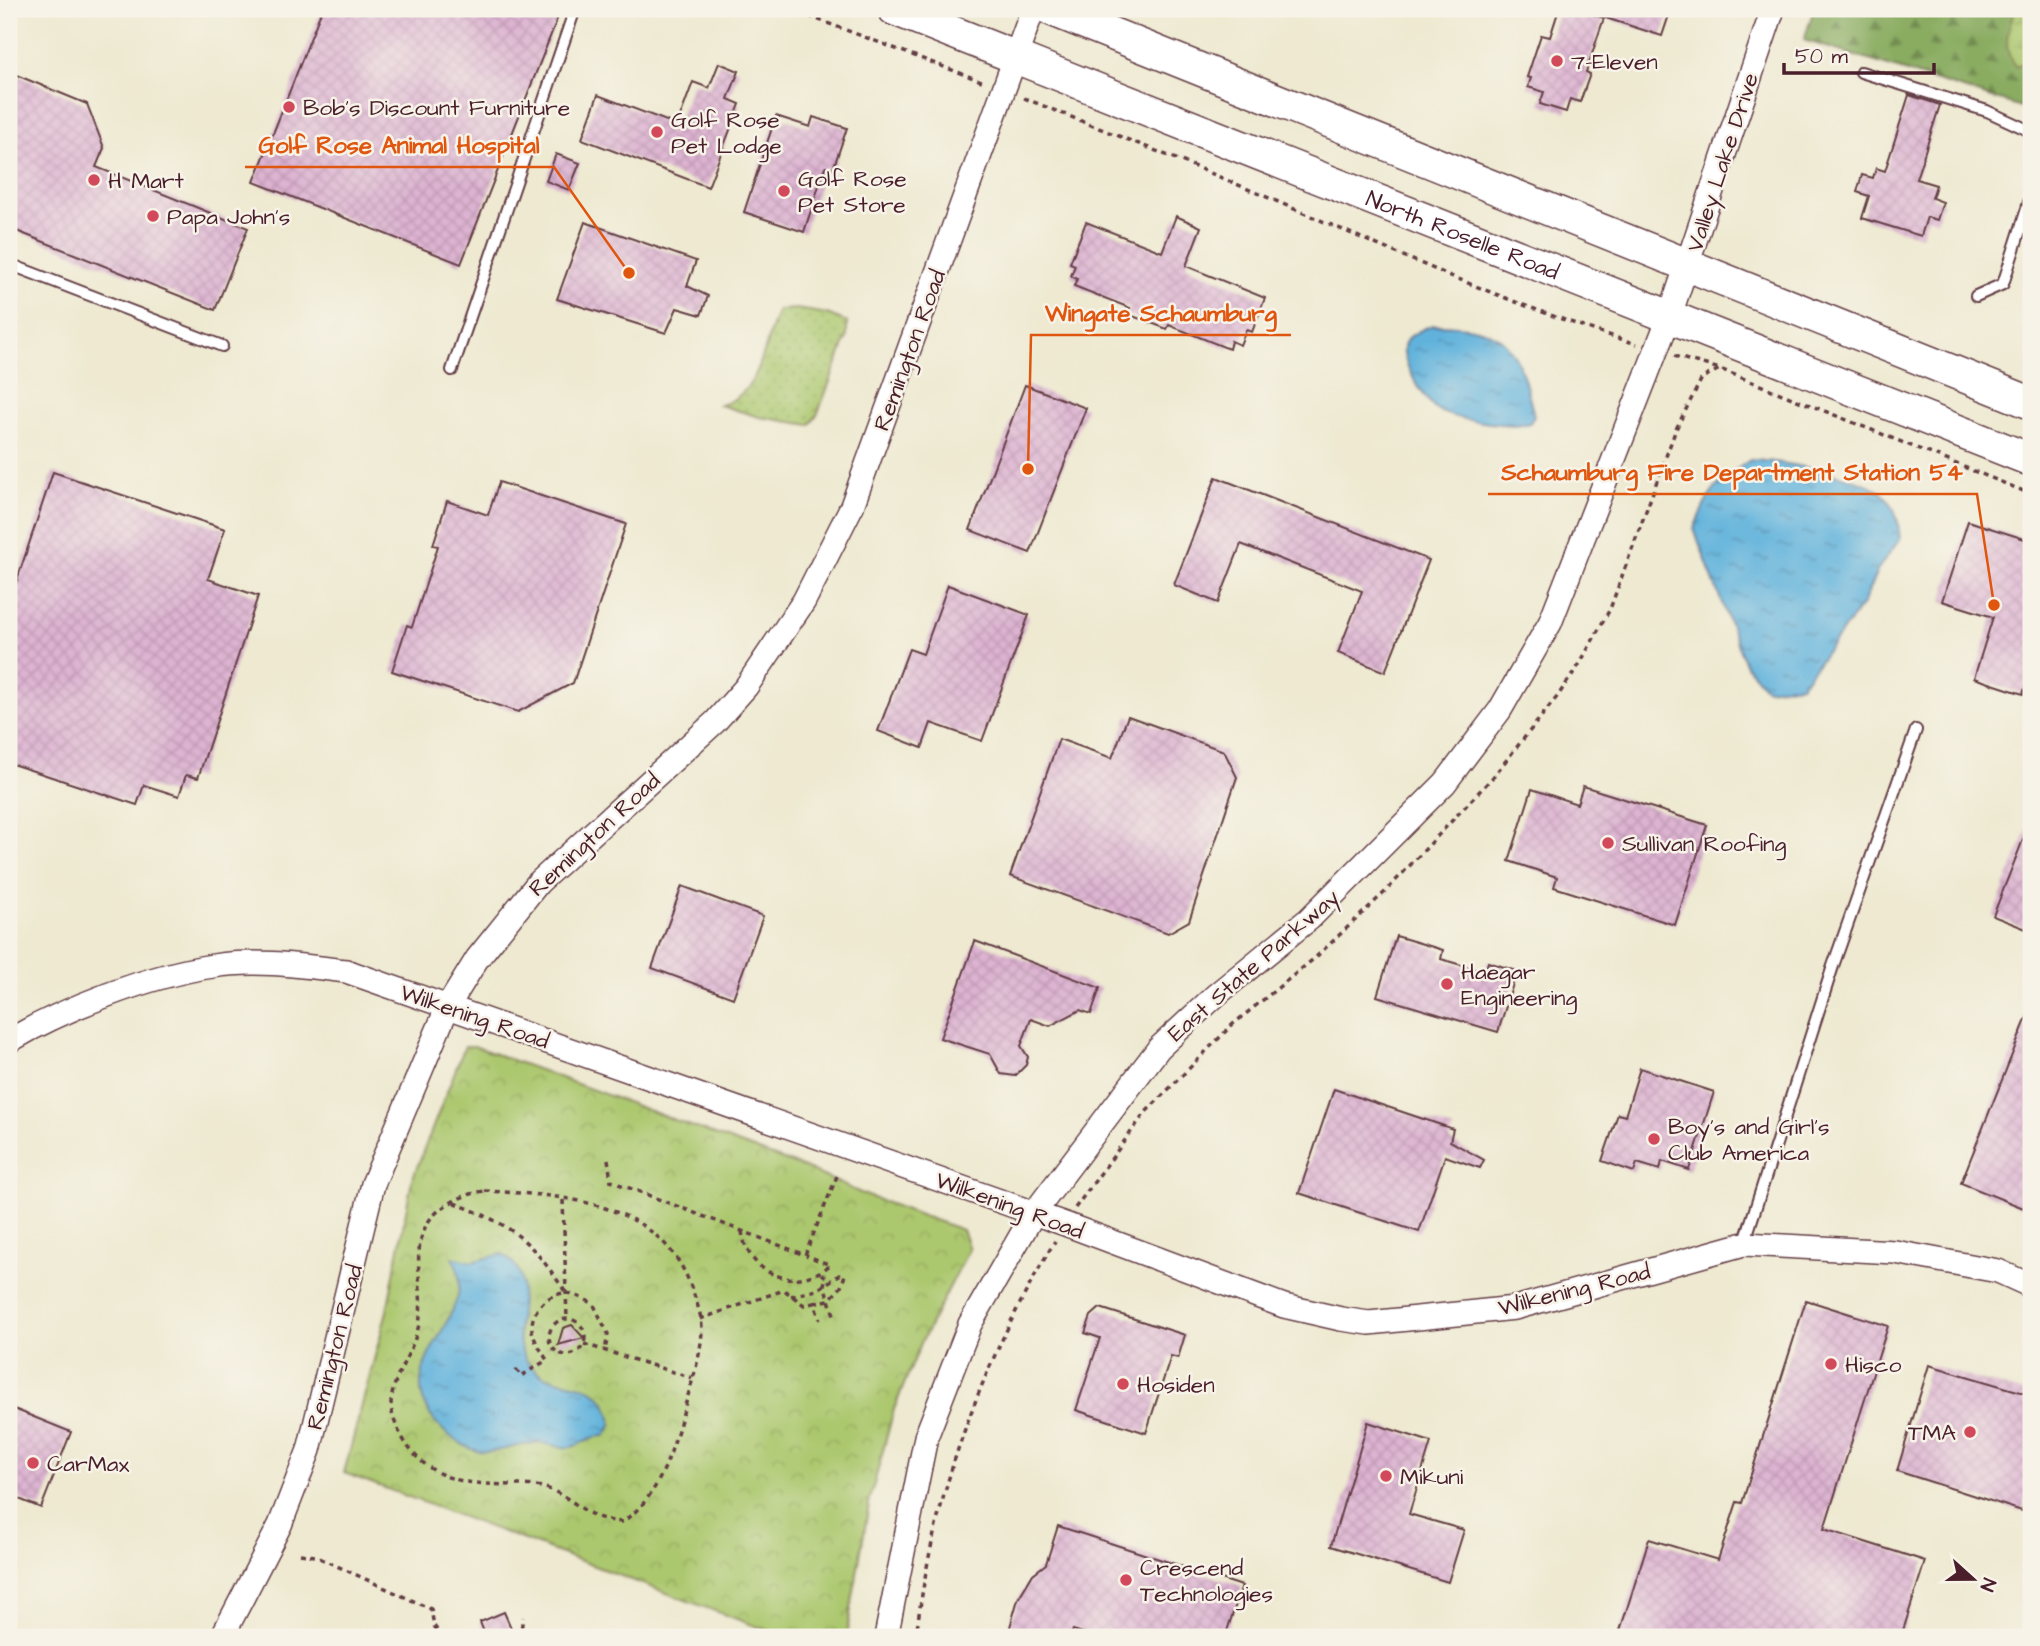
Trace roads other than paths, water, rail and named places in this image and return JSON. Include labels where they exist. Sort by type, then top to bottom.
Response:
[{"type":"main road","name":"North Roselle Road","points":[[894,9],[2031,460]]},
{"type":"main road","points":[[1050,9],[2031,400]]},
{"type":"street","name":"Remington Road","points":[[222,1637],[280,1525],[309,1450],[373,1184],[447,1006],[477,959],[538,883],[715,722],[746,687],[804,601],[852,506],[1033,9]]},
{"type":"street","name":"Valley Lake Drive","points":[[1670,315],[1773,9]]},
{"type":"street","name":"East State Parkway","points":[[886,1637],[926,1437],[970,1324],[1034,1213],[1159,1048],[1216,995],[1309,919],[1375,856],[1445,783],[1500,710],[1550,623],[1670,315]]},
{"type":"street","name":"Wilkening Road","points":[[9,1041],[50,1017],[141,985],[214,965],[279,964],[346,971],[1034,1213],[1284,1306],[1369,1323],[1515,1308],[1744,1244],[1895,1252],[1998,1272],[2031,1286]]},
{"type":"lane","points":[[452,370],[575,9]]},
{"type":"lane","points":[[1861,72],[1987,111],[2028,130],[2031,136]]},
{"type":"lane","points":[[1976,296],[2003,284],[2031,196]]},
{"type":"lane","points":[[9,264],[222,346]]},
{"type":"lane","points":[[1744,1244],[1833,966],[1916,730]]},
{"type":"water","points":[[1433,325],[1479,330],[1495,336],[1506,345],[1515,357],[1528,392],[1534,416],[1530,423],[1498,424],[1470,420],[1439,411],[1433,406],[1414,379],[1405,358],[1404,348],[1411,336]]},
{"type":"water","points":[[1750,460],[1799,466],[1860,482],[1884,495],[1892,505],[1897,521],[1900,539],[1878,569],[1863,604],[1801,685],[1766,689],[1745,664],[1694,529],[1715,489]]},
{"type":"water","points":[[501,1254],[514,1264],[520,1276],[522,1290],[519,1336],[522,1351],[530,1365],[539,1373],[584,1387],[603,1399],[611,1421],[605,1436],[595,1437],[571,1447],[539,1443],[481,1452],[448,1435],[426,1407],[421,1384],[426,1363],[457,1300],[459,1279],[452,1257],[472,1262]]},
{"type":"place","name":"7-Eleven","points":[[1557,61]]},
{"type":"place","name":"Bob's Discount Furniture","points":[[289,107]]},
{"type":"place","name":"Golf Rose Pet Lodge","points":[[657,132]]},
{"type":"place","name":"H Mart","points":[[94,180]]},
{"type":"place","name":"Golf Rose Pet Store","points":[[784,191]]},
{"type":"place","name":"Papa John's","points":[[153,216]]},
{"type":"place","name":"Golf Rose Animal Hospital","points":[[629,273]]},
{"type":"place","name":"Wingate Schaumburg","points":[[1028,469]]},
{"type":"place","name":"Schaumburg Fire Department Station 54","points":[[1994,605]]},
{"type":"place","name":"Sullivan Roofing","points":[[1608,843]]},
{"type":"place","name":"Haegar Engineering","points":[[1447,984]]},
{"type":"place","name":"Boy's and Girl's Club America","points":[[1654,1139]]},
{"type":"place","name":"Hisco","points":[[1831,1364]]},
{"type":"place","name":"Hosiden","points":[[1123,1384]]},
{"type":"place","name":"TMA","points":[[1970,1432]]},
{"type":"place","name":"CarMax","points":[[33,1463]]},
{"type":"place","name":"Mikuni","points":[[1386,1476]]},
{"type":"place","name":"Crescend Technologies","points":[[1126,1580]]}]
